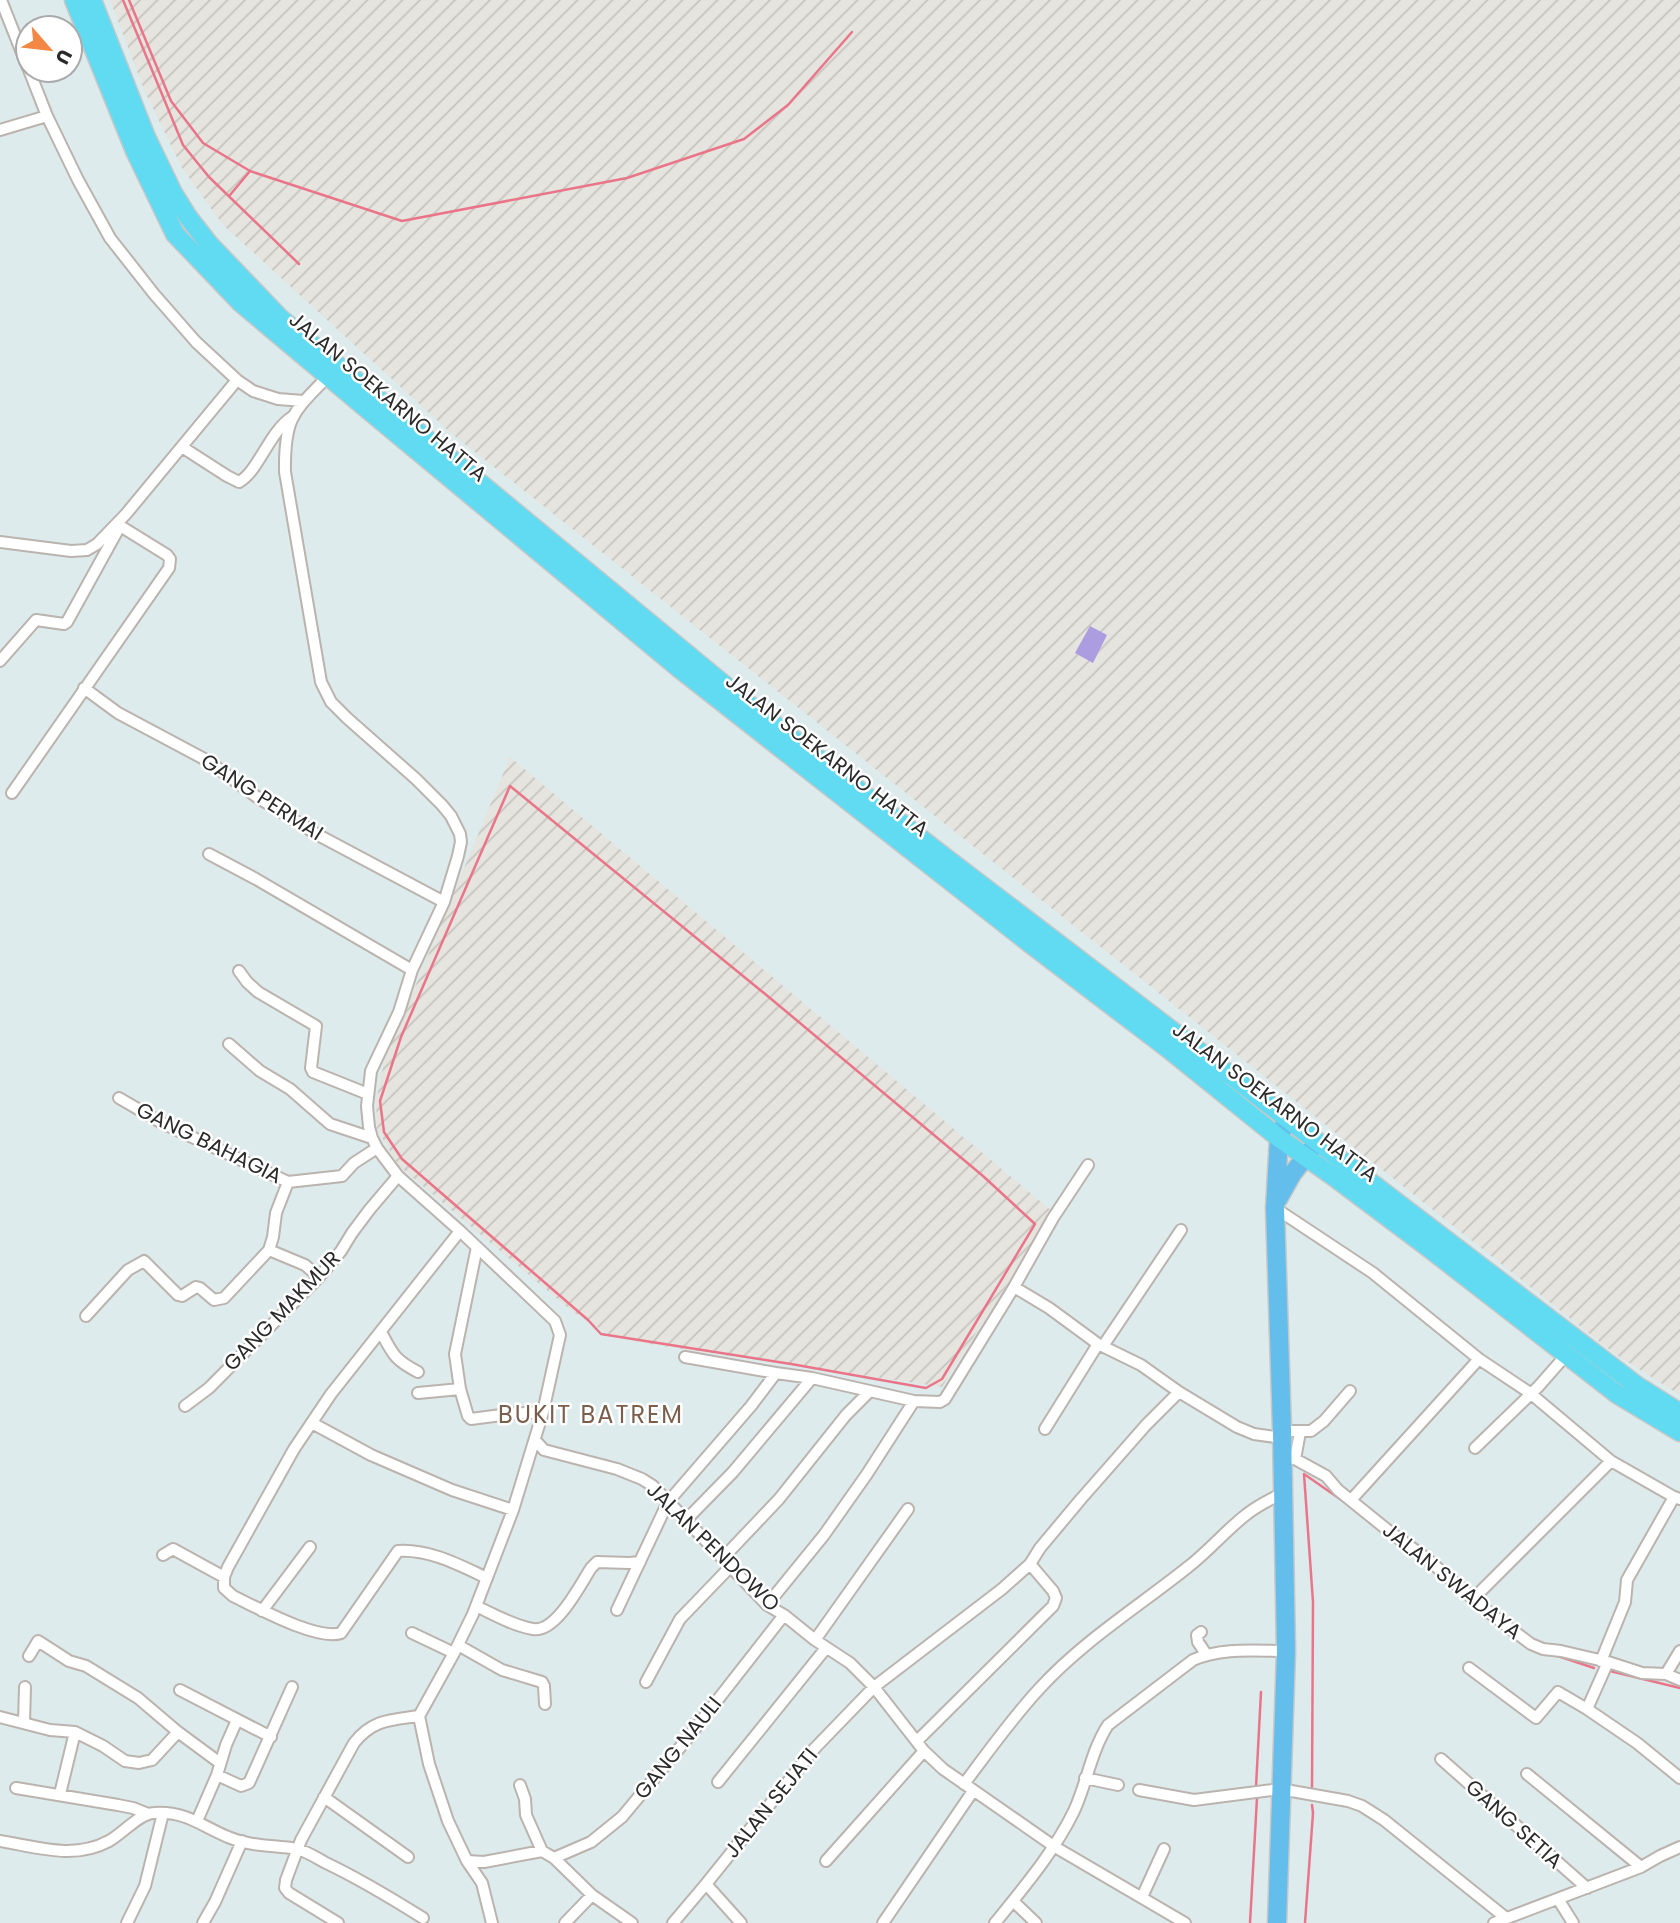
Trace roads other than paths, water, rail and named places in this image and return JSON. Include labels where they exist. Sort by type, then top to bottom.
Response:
[{"type":"highway","name":"JALAN SOEKARNO HATTA","points":[[74,0],[135,151],[175,234],[264,324],[334,370],[739,697],[938,852],[1636,1385],[1680,1413]]},
{"type":"highway","name":"JALAN SOEKARNO HATTA","points":[[92,0],[146,137],[173,194],[188,217],[209,244],[377,417],[680,669],[1279,1138],[1419,1240],[1617,1394],[1680,1432]]},
{"type":"main road","points":[[1276,1923],[1286,1651],[1283,1493],[1288,1434],[1275,1206],[1279,1138],[1287,1118]]},
{"type":"main road","points":[[1275,1206],[1282,1191],[1317,1142]]},
{"type":"street","points":[[1,0],[14,33]]},
{"type":"street","points":[[34,84],[78,180],[110,238],[154,294],[196,342],[237,380],[253,391],[278,399],[303,401]]},
{"type":"street","points":[[0,130],[47,116]]},
{"type":"street","points":[[334,370],[303,401],[292,417],[285,442],[285,472],[322,688],[347,718],[442,805],[458,827],[461,842],[444,902],[412,970],[399,1012],[372,1071],[368,1094],[369,1127],[374,1143],[398,1176],[558,1325],[559,1335],[543,1412],[513,1510],[475,1610],[419,1716],[429,1764],[447,1821],[467,1861],[482,1883],[492,1923]]},
{"type":"street","points":[[0,542],[71,551],[87,550],[97,544],[118,525],[237,380]]},
{"type":"street","points":[[183,447],[226,477],[239,482],[248,475],[283,423],[292,417]]},
{"type":"street","points":[[0,661],[36,620],[64,624],[66,622],[118,525]]},
{"type":"street","points":[[12,793],[169,568],[167,555],[118,525]]},
{"type":"street","name":"GANG PERMAI","points":[[84,688],[118,713],[208,761],[257,797],[320,836],[444,902]]},
{"type":"street","points":[[209,854],[412,970]]},
{"type":"street","points":[[239,971],[258,992],[316,1026],[311,1068],[313,1072],[368,1094]]},
{"type":"street","points":[[229,1044],[260,1072],[290,1089],[330,1124],[374,1143]]},
{"type":"street","name":"GANG BAHAGIA","points":[[119,1098],[162,1123],[288,1182],[342,1176],[374,1143]]},
{"type":"street","points":[[685,1357],[812,1378],[914,1401],[940,1402],[946,1399],[1053,1218],[1088,1165]]},
{"type":"street","name":"GANG MAKMUR","points":[[185,1406],[209,1388],[319,1277],[398,1176]]},
{"type":"street","points":[[86,1316],[128,1270],[144,1261],[178,1295],[182,1296],[196,1287],[218,1300],[224,1298],[269,1250],[274,1237],[276,1213],[288,1182]]},
{"type":"street","points":[[1275,1206],[1373,1273],[1479,1359],[1530,1394],[1611,1461],[1677,1498],[1627,1580],[1625,1602],[1587,1709]]},
{"type":"street","points":[[1045,1429],[1181,1230]]},
{"type":"street","points":[[460,1231],[331,1394],[294,1449],[224,1577],[224,1588],[233,1596],[262,1611],[300,1627],[332,1635],[341,1633],[398,1551],[422,1551],[439,1556],[487,1578]]},
{"type":"street","points":[[477,1247],[456,1354],[460,1389],[468,1416],[471,1419],[509,1413],[543,1412]]},
{"type":"street","points":[[269,1250],[305,1265],[319,1277]]},
{"type":"street","points":[[1014,1287],[1049,1308],[1100,1345],[1141,1365],[1179,1392],[1237,1427],[1254,1434],[1311,1431],[1350,1391]]},
{"type":"street","points":[[381,1332],[391,1353],[400,1362],[418,1372]]},
{"type":"street","points":[[1475,1448],[1567,1354]]},
{"type":"street","points":[[1351,1500],[1479,1359]]},
{"type":"street","points":[[617,1610],[668,1502],[776,1373]]},
{"type":"street","points":[[686,1520],[733,1472],[812,1378]]},
{"type":"street","points":[[418,1393],[460,1389]]},
{"type":"street","points":[[646,1682],[680,1619],[846,1415],[870,1391]]},
{"type":"street","points":[[874,1687],[1002,1589],[1030,1564],[1081,1499],[1179,1392]]},
{"type":"street","points":[[767,1605],[867,1474],[914,1401]]},
{"type":"street","points":[[312,1423],[371,1455],[452,1490],[513,1510]]},
{"type":"street","name":"JALAN PENDOWO","points":[[535,1440],[544,1450],[617,1469],[642,1479],[686,1520],[767,1605],[850,1662],[943,1769],[1055,1847],[1185,1923]]},
{"type":"street","name":"JALAN SWADAYA","points":[[1288,1458],[1326,1476],[1338,1490],[1531,1644],[1642,1673],[1666,1674],[1680,1680]]},
{"type":"street","points":[[1474,1598],[1611,1461]]},
{"type":"street","points":[[883,1923],[1004,1729],[1031,1698],[1075,1655],[1116,1620],[1189,1566],[1245,1514],[1283,1493]]},
{"type":"street","points":[[815,1640],[908,1509]]},
{"type":"street","points":[[262,1611],[310,1547]]},
{"type":"street","points":[[163,1555],[173,1549],[224,1577]]},
{"type":"street","points":[[475,1610],[535,1630],[549,1625],[560,1615],[597,1562],[640,1562]]},
{"type":"street","points":[[826,1861],[921,1746],[1053,1606],[1056,1598],[1053,1591],[1030,1564]]},
{"type":"street","name":"GANG NAULI","points":[[554,1858],[592,1842],[622,1817],[784,1615]]},
{"type":"street","points":[[1201,1632],[1197,1635],[1198,1642],[1206,1654]]},
{"type":"street","points":[[412,1633],[502,1670],[541,1682],[544,1686],[545,1704]]},
{"type":"street","points":[[29,1656],[37,1642],[40,1642],[69,1661],[86,1666],[138,1698],[241,1786],[249,1783],[292,1688]]},
{"type":"street","points":[[718,1782],[826,1647]]},
{"type":"street","points":[[995,1923],[1055,1847],[1076,1808],[1085,1778],[1108,1725],[1194,1660],[1206,1654],[1286,1651]]},
{"type":"street","points":[[1666,1674],[1680,1651]]},
{"type":"street","points":[[1469,1668],[1536,1718],[1558,1692],[1637,1744],[1680,1778]]},
{"type":"street","name":"JALAN SEJATI","points":[[673,1923],[815,1748],[874,1687]]},
{"type":"street","points":[[24,1723],[26,1688]]},
{"type":"street","points":[[180,1690],[271,1737]]},
{"type":"street","points":[[338,1923],[286,1891],[286,1880],[304,1833],[362,1732],[374,1724],[419,1716]]},
{"type":"street","points":[[0,1717],[50,1730],[75,1732],[125,1761],[139,1763],[152,1760],[178,1731]]},
{"type":"street","points":[[197,1821],[237,1720]]},
{"type":"street","points":[[61,1794],[75,1732]]},
{"type":"street","name":"GANG SETIA","points":[[1441,1759],[1587,1888]]},
{"type":"street","points":[[1527,1774],[1641,1867]]},
{"type":"street","points":[[1085,1778],[1118,1785]]},
{"type":"street","points":[[520,1785],[525,1798],[526,1815],[542,1851],[554,1858],[592,1895],[632,1923]]},
{"type":"street","points":[[16,1787],[133,1808],[148,1814],[174,1813],[228,1837],[265,1847],[299,1850],[366,1882],[423,1918]]},
{"type":"street","points":[[1139,1790],[1194,1800],[1280,1789],[1348,1801],[1362,1806],[1384,1820],[1506,1918]]},
{"type":"street","points":[[324,1797],[408,1857]]},
{"type":"street","points":[[127,1923],[145,1886],[163,1813]]},
{"type":"street","points":[[0,1841],[63,1852],[84,1851],[109,1841],[148,1814]]},
{"type":"street","points":[[203,1923],[220,1894],[242,1841]]},
{"type":"street","points":[[1142,1897],[1164,1849]]},
{"type":"street","points":[[1494,1923],[1679,1850]]},
{"type":"street","points":[[467,1861],[484,1862],[542,1851]]},
{"type":"street","points":[[706,1885],[741,1923]]},
{"type":"street","points":[[565,1923],[592,1895]]},
{"type":"street","points":[[1558,1899],[1573,1923]]},
{"type":"street","points":[[1013,1901],[1037,1923]]},
{"type":"waterway","points":[[123,0],[183,145],[209,177],[299,264]]},
{"type":"waterway","points":[[129,0],[171,101],[203,143],[250,171],[402,221],[627,178],[744,139],[788,105],[852,32]]},
{"type":"waterway","points":[[230,195],[250,171]]},
{"type":"waterway","points":[[510,786],[770,998],[983,1176],[1035,1224],[942,1379],[926,1388],[601,1334],[402,1159],[384,1132],[380,1101],[401,1037],[510,786]]},
{"type":"waterway","points":[[1312,1789],[1313,1602],[1304,1474],[1353,1508]]},
{"type":"waterway","points":[[1558,1656],[1594,1668]]},
{"type":"waterway","points":[[1610,1671],[1680,1688]]},
{"type":"waterway","points":[[1256,1787],[1261,1692]]},
{"type":"waterway","points":[[1250,1923],[1257,1798]]},
{"type":"waterway","points":[[1305,1923],[1312,1805]]},
{"type":"district","name":"BUKIT BATREM","points":[[591,1415]]}]
